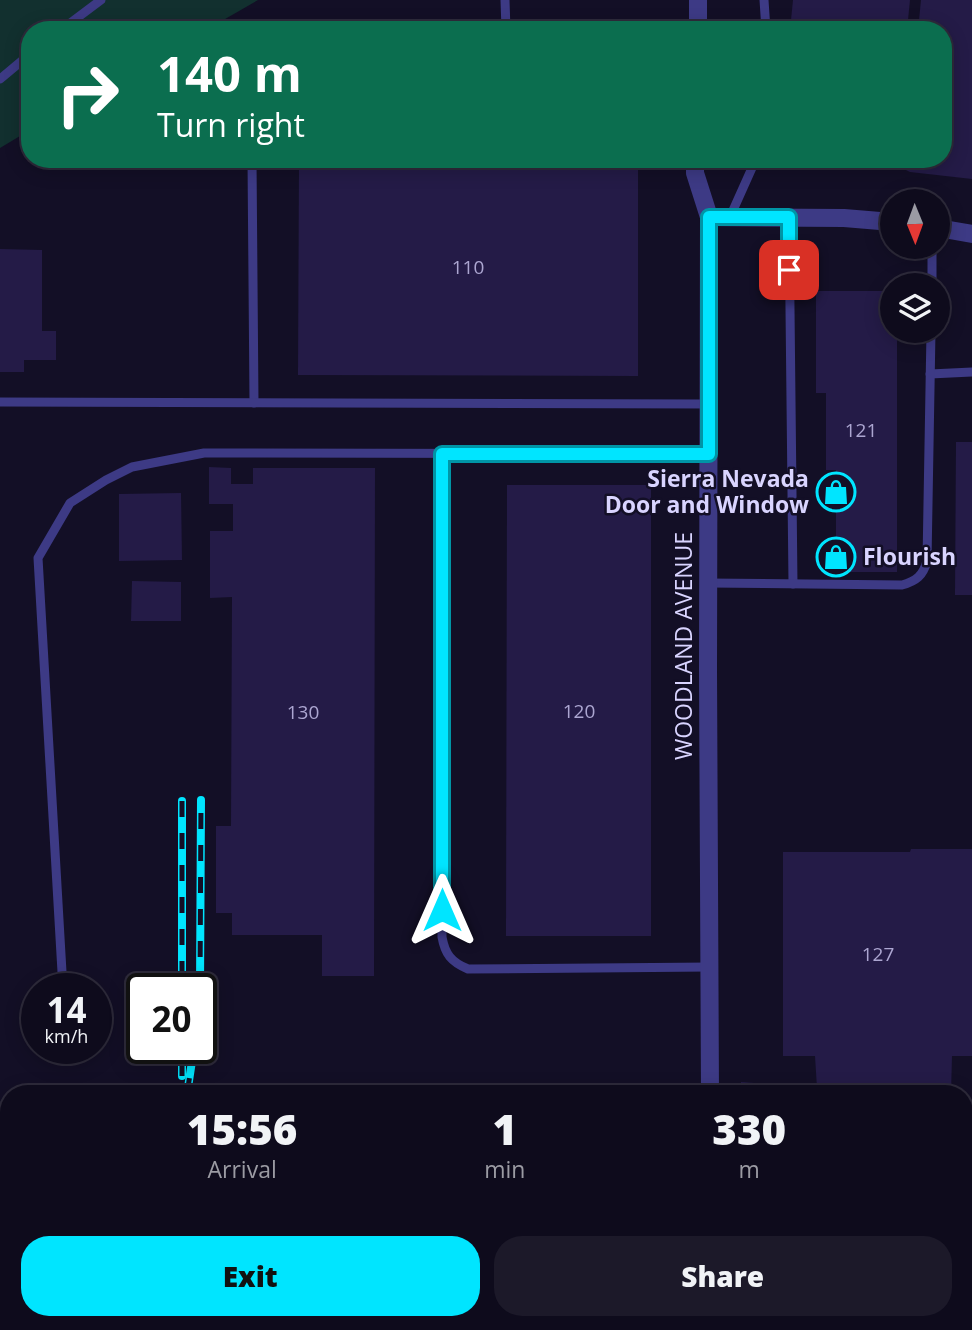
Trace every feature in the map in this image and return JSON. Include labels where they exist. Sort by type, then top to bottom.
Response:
[{"type":"street","points":[[698,0],[698,21]]},
{"type":"street","name":"WOODLAND AVENUE","points":[[695,168],[709,217],[710,1085]]},
{"type":"street","points":[[709,217],[844,218],[880,221]]},
{"type":"street","points":[[950,230],[972,234]]},
{"type":"lane","points":[[73,21],[101,0]]},
{"type":"lane","points":[[505,0],[506,21]]},
{"type":"lane","points":[[764,0],[765,21]]},
{"type":"lane","points":[[0,79],[21,62]]},
{"type":"lane","points":[[252,168],[254,403]]},
{"type":"lane","points":[[730,217],[753,168]]},
{"type":"lane","points":[[789,217],[793,584]]},
{"type":"lane","points":[[708,583],[901,585],[914,582],[924,573],[931,343]]},
{"type":"lane","points":[[930,374],[972,372]]},
{"type":"lane","points":[[0,402],[709,404]]},
{"type":"lane","points":[[62,973],[38,558],[70,503],[132,467],[204,453],[709,454]]},
{"type":"lane","points":[[442,454],[442,937],[445,951],[455,964],[468,969],[710,967]]},
{"type":"green space","points":[[0,0],[258,0],[222,21],[21,21],[21,135],[0,148]]},
{"type":"building","points":[[793,0],[910,0],[908,21],[791,21]]},
{"type":"building","points":[[921,0],[972,0],[972,179],[910,172],[902,168],[952,168],[952,21],[919,21]]},
{"type":"building","points":[[299,168],[638,168],[638,376],[298,375]]},
{"type":"building","points":[[0,249],[42,250],[42,331],[56,331],[56,360],[24,360],[24,372],[0,372]]},
{"type":"building","points":[[816,291],[880,291],[880,343],[897,343],[897,572],[836,572],[836,470],[826,470],[826,393],[816,393]]},
{"type":"building","points":[[956,442],[972,442],[972,595],[955,595]]},
{"type":"building","points":[[209,467],[231,468],[231,484],[253,484],[253,468],[375,468],[374,976],[322,976],[322,935],[232,935],[232,913],[216,913],[216,826],[231,826],[232,597],[210,598],[210,531],[233,531],[233,504],[209,504]]},
{"type":"building","points":[[507,485],[651,485],[651,936],[506,936]]},
{"type":"building","points":[[181,493],[182,560],[119,561],[119,494]]},
{"type":"building","points":[[132,581],[181,582],[181,621],[131,621]]},
{"type":"building","points":[[911,849],[972,849],[972,1056],[952,1056],[951,1085],[817,1085],[815,1056],[783,1056],[783,852],[910,852]]},
{"type":"building","points":[[741,1082],[779,1085],[741,1085]]},
{"type":"railway","points":[[200,973],[201,800]]},
{"type":"railway","points":[[182,801],[182,973]]},
{"type":"railway","points":[[182,1064],[182,1076]]},
{"type":"railway","points":[[188,1085],[192,1064]]},
{"type":"place","name":"Sierra Nevada Door and Window","points":[[836,492]]},
{"type":"place","name":"Flourish","points":[[836,557]]},
{"type":"route","points":[[442,910],[442,454],[709,454],[709,217],[789,217],[789,270]]}]
